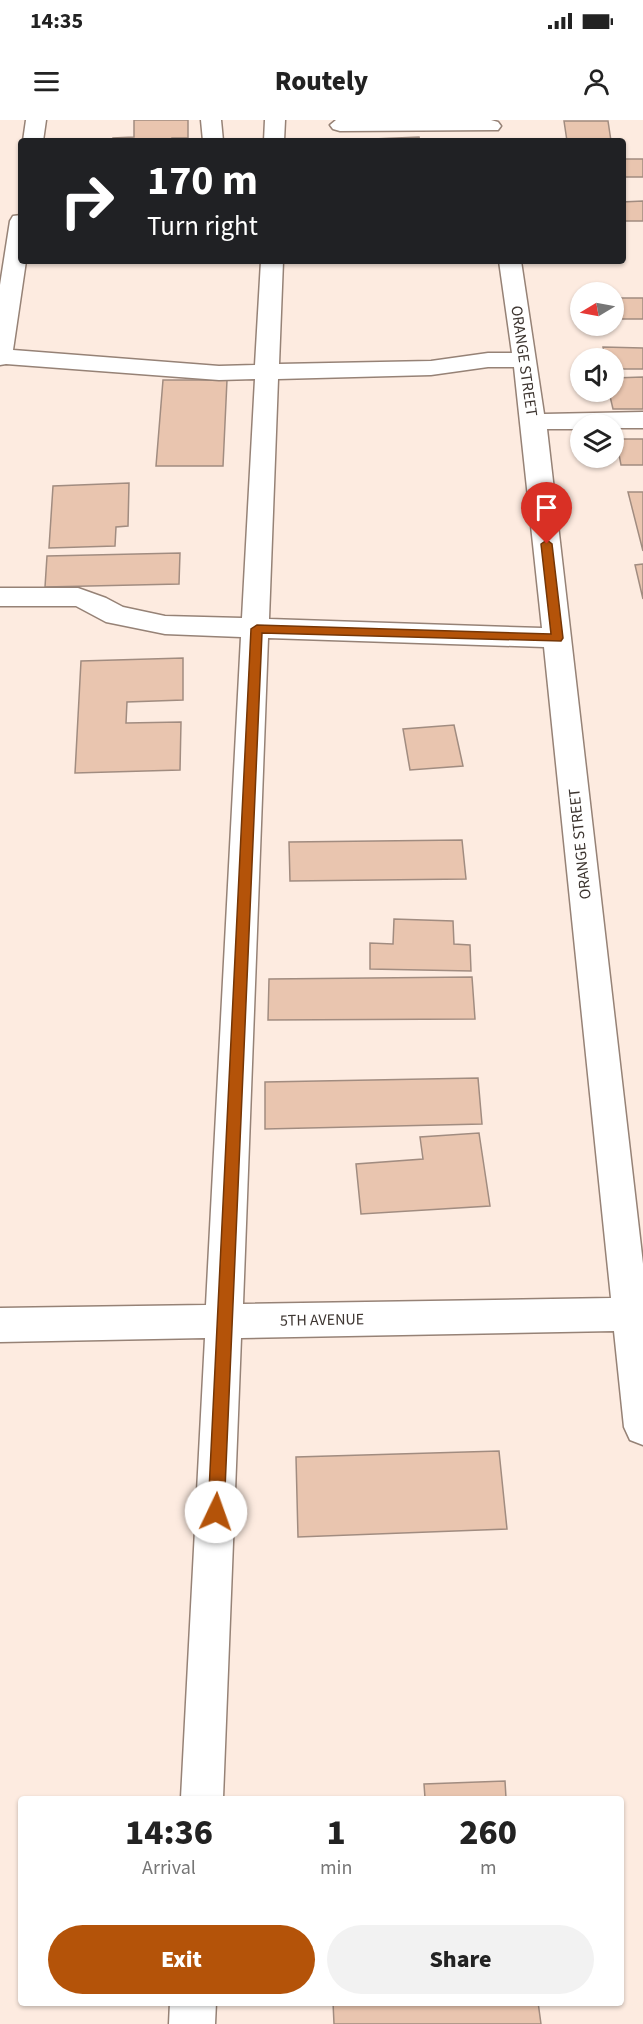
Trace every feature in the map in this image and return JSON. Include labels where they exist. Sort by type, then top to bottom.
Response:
[{"type":"street","points":[[33,138],[36,120]]},
{"type":"street","points":[[211,120],[213,138]]},
{"type":"street","points":[[274,120],[274,138]]},
{"type":"street","points":[[340,125],[492,129]]},
{"type":"street","points":[[18,240],[0,357],[219,373],[430,368],[488,360],[524,360]]},
{"type":"street","points":[[202,1796],[272,264]]},
{"type":"street","name":"ORANGE STREET","points":[[510,264],[533,422],[637,1314],[643,1427]]},
{"type":"street","points":[[533,422],[643,420]]},
{"type":"street","points":[[0,597],[78,597],[97,604],[116,615],[165,625],[557,638]]},
{"type":"street","name":"5TH AVENUE","points":[[0,1325],[637,1314]]},
{"type":"street","points":[[192,2024],[193,2006]]},
{"type":"building","points":[[134,120],[188,120],[188,138],[113,138],[134,137]]},
{"type":"building","points":[[564,121],[608,121],[611,138],[567,138]]},
{"type":"building","points":[[626,159],[643,159],[643,177],[626,177]]},
{"type":"building","points":[[643,201],[643,221],[626,221],[626,202]]},
{"type":"building","points":[[624,298],[643,298],[643,319],[624,319]]},
{"type":"building","points":[[603,347],[643,348],[643,369],[624,369],[624,348]]},
{"type":"building","points":[[643,377],[643,409],[613,409],[611,402],[624,402],[624,378]]},
{"type":"building","points":[[163,380],[227,380],[223,466],[156,466]]},
{"type":"building","points":[[624,439],[643,439],[643,465],[624,465]]},
{"type":"building","points":[[129,483],[128,526],[116,527],[115,546],[49,548],[53,486]]},
{"type":"building","points":[[628,492],[643,492],[643,551]]},
{"type":"building","points":[[180,553],[179,584],[45,587],[47,556]]},
{"type":"building","points":[[643,564],[643,599],[635,565]]},
{"type":"building","points":[[183,658],[183,700],[127,702],[126,723],[181,722],[180,770],[75,773],[81,661]]},
{"type":"building","points":[[454,725],[463,766],[410,770],[403,729]]},
{"type":"building","points":[[462,840],[466,879],[290,881],[289,842]]},
{"type":"building","points":[[394,919],[453,921],[454,944],[470,945],[471,971],[370,969],[370,943],[393,944]]},
{"type":"building","points":[[472,977],[475,1019],[268,1020],[269,979]]},
{"type":"building","points":[[478,1078],[482,1124],[265,1129],[265,1082]]},
{"type":"building","points":[[479,1133],[490,1206],[361,1214],[356,1164],[423,1159],[420,1137]]},
{"type":"building","points":[[499,1451],[507,1529],[298,1537],[296,1457]]},
{"type":"building","points":[[505,1781],[506,1796],[425,1796],[424,1784]]},
{"type":"building","points":[[333,2006],[539,2006],[541,2024],[334,2024]]},
{"type":"route","points":[[216,1512],[257,629],[557,638],[547,544]]}]
